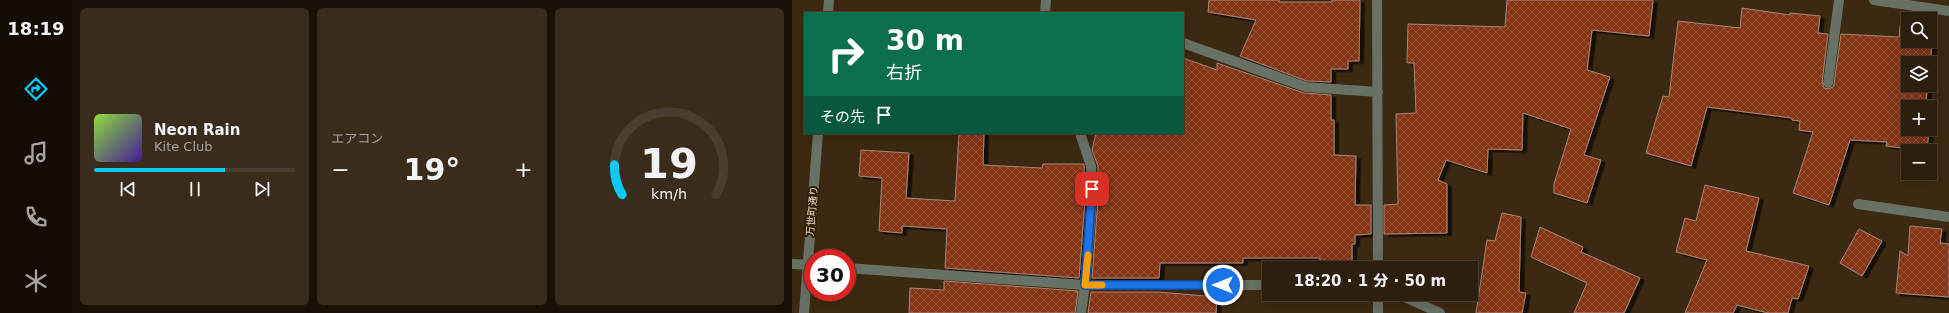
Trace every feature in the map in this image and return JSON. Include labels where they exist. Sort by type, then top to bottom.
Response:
[{"type":"street","points":[[828,12],[829,0]]},
{"type":"street","points":[[1045,12],[1046,0]]},
{"type":"street","points":[[1377,0],[1378,261]]},
{"type":"street","points":[[1828,83],[1839,0]]},
{"type":"street","points":[[1874,0],[1949,11]]},
{"type":"street","points":[[1184,43],[1306,87],[1378,92]]},
{"type":"street","name":"万世町通り","points":[[811,249],[818,134]]},
{"type":"street","points":[[1080,134],[1091,166],[1092,200],[1085,285],[1081,313]]},
{"type":"street","points":[[1858,204],[1949,217]]},
{"type":"street","points":[[792,264],[804,265]]},
{"type":"street","points":[[856,269],[1085,285],[1262,285]]},
{"type":"street","name":"万世町通り","points":[[804,313],[806,301]]},
{"type":"street","points":[[1378,301],[1378,313]]},
{"type":"street","points":[[1413,301],[1440,313]]},
{"type":"building","points":[[1209,0],[1332,2],[1332,0],[1360,0],[1359,61],[1348,61],[1348,69],[1331,69],[1331,82],[1307,81],[1240,56],[1256,20],[1208,12]]},
{"type":"building","points":[[1507,0],[1653,0],[1649,36],[1592,30],[1587,70],[1610,77],[1584,155],[1601,160],[1587,203],[1554,193],[1554,184],[1571,129],[1523,113],[1522,150],[1488,149],[1487,173],[1446,160],[1438,180],[1447,184],[1447,233],[1384,234],[1384,205],[1398,204],[1396,114],[1416,113],[1414,63],[1407,63],[1408,24],[1505,27]]},
{"type":"building","points":[[1742,8],[1790,15],[1790,13],[1820,16],[1818,33],[1828,34],[1822,82],[1824,88],[1828,89],[1833,87],[1834,84],[1841,34],[1899,37],[1901,26],[1901,48],[1932,48],[1931,56],[1901,56],[1901,92],[1927,92],[1926,100],[1901,100],[1901,136],[1928,136],[1928,144],[1901,144],[1901,148],[1886,146],[1887,142],[1850,140],[1829,205],[1793,193],[1813,132],[1799,130],[1800,121],[1792,120],[1792,118],[1707,107],[1691,166],[1646,153],[1663,96],[1669,97],[1678,21],[1740,28]]},
{"type":"building","points":[[1184,58],[1217,70],[1217,63],[1304,93],[1331,95],[1331,120],[1334,120],[1334,155],[1356,156],[1355,205],[1371,205],[1371,234],[1355,235],[1355,244],[1352,244],[1352,261],[1320,261],[1320,258],[1243,258],[1243,263],[1160,263],[1159,278],[1092,278],[1098,200],[1098,166],[1092,150],[1096,134],[1184,134]]},
{"type":"building","points":[[959,134],[984,134],[983,165],[1042,168],[1043,164],[1084,164],[1085,200],[1079,278],[945,268],[947,229],[902,226],[902,233],[879,231],[882,178],[859,176],[861,150],[909,153],[906,198],[955,201]]},
{"type":"building","points":[[1705,185],[1759,198],[1746,251],[1809,266],[1798,299],[1792,298],[1788,313],[1768,313],[1737,305],[1733,313],[1685,313],[1707,260],[1676,252],[1685,218],[1696,221]]},
{"type":"building","points":[[1502,213],[1521,217],[1519,292],[1526,293],[1522,313],[1476,313],[1487,240],[1495,241]]},
{"type":"building","points":[[1910,226],[1942,229],[1940,243],[1949,244],[1949,297],[1896,293],[1900,251],[1908,256]]},
{"type":"building","points":[[1540,227],[1583,247],[1581,252],[1640,278],[1624,313],[1574,313],[1587,283],[1531,257]]},
{"type":"building","points":[[1859,229],[1882,241],[1862,276],[1840,263]]},
{"type":"building","points":[[944,281],[1078,291],[1075,313],[909,313],[910,288],[944,290]]},
{"type":"building","points":[[1091,292],[1158,292],[1217,297],[1216,313],[1088,313]]},
{"type":"slow traffic","points":[[1088,255],[1085,285],[1102,285]]},
{"type":"route","points":[[1092,189],[1085,285],[1223,285]]}]
